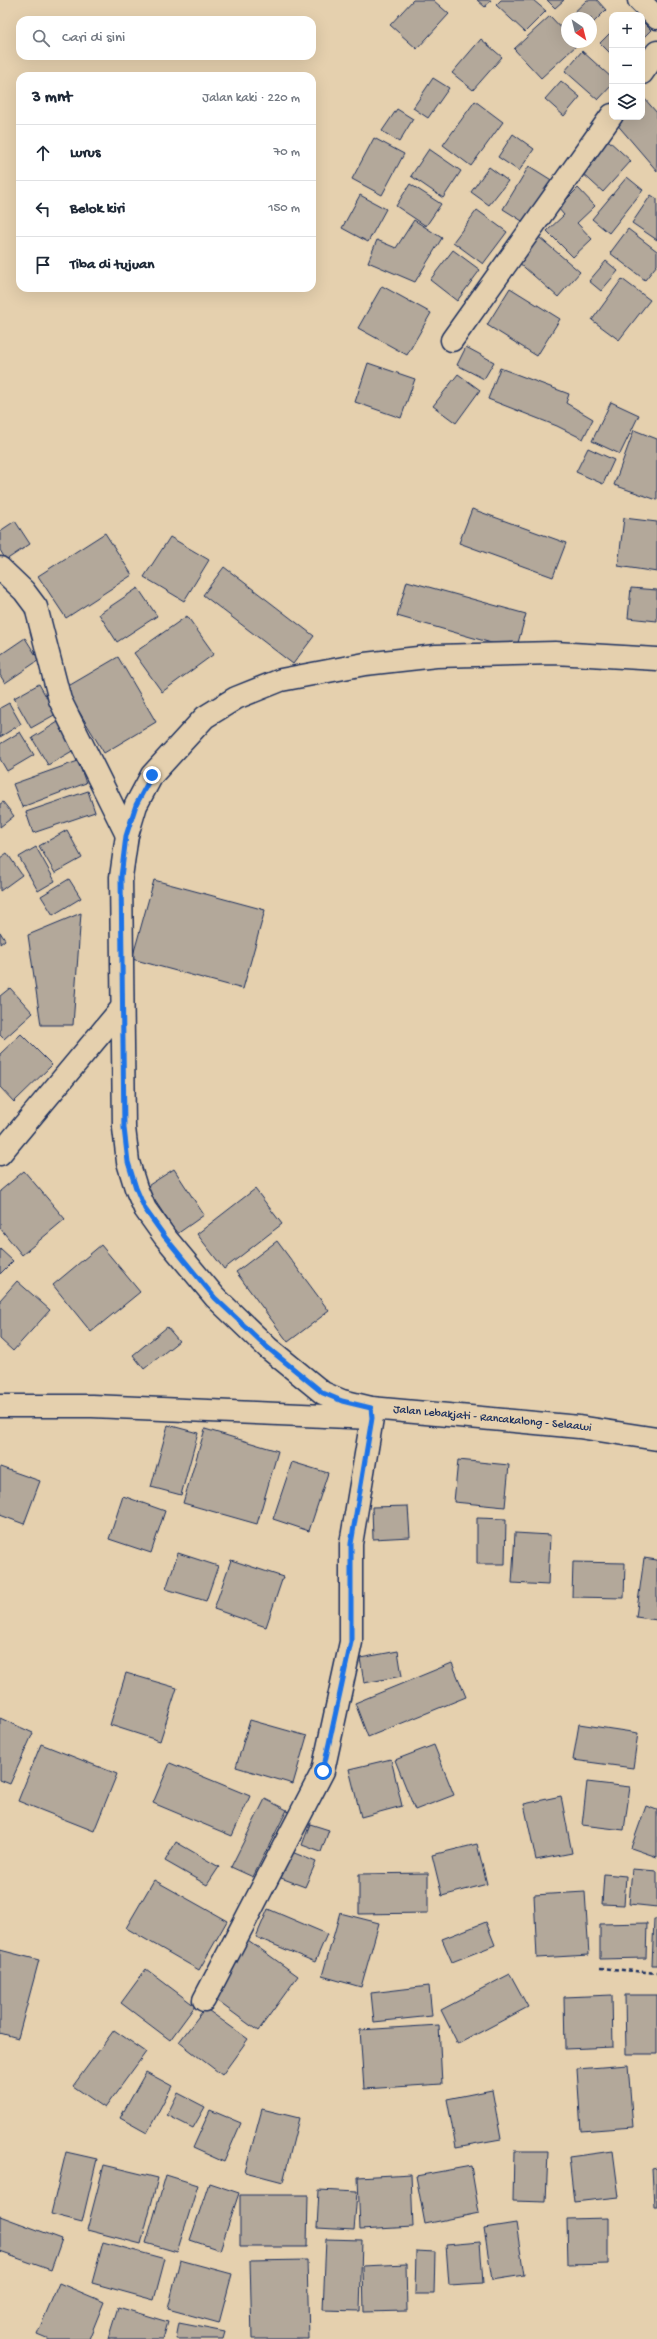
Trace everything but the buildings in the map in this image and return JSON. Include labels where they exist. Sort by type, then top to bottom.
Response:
[{"type":"street","points":[[639,0],[657,18]]},
{"type":"street","points":[[645,69],[657,52]]},
{"type":"street","points":[[452,340],[609,119]]},
{"type":"street","points":[[0,568],[24,591],[36,607],[60,700],[126,836]]},
{"type":"street","name":"Jalan Lebakjati - Rancakalong - Selaawi","points":[[657,659],[555,653],[436,656],[365,664],[281,680],[236,698],[204,717],[152,775],[136,805],[126,836],[121,877],[121,1008],[124,1128],[128,1162],[136,1188],[145,1209],[165,1237],[215,1298],[268,1348],[323,1393],[371,1413],[579,1427],[657,1439]]},
{"type":"street","points":[[0,1154],[121,1008]]},
{"type":"street","points":[[0,1406],[92,1406],[371,1413],[351,1544],[351,1642],[323,1771],[204,2000]]},
{"type":"path","points":[[600,1968],[657,1973]]},
{"type":"route","points":[[152,775],[136,805],[126,836],[121,877],[121,1008],[124,1128],[128,1162],[136,1188],[145,1209],[165,1237],[215,1298],[268,1348],[323,1393],[342,1401],[371,1408],[372,1418],[351,1544],[351,1642],[323,1771]]}]
